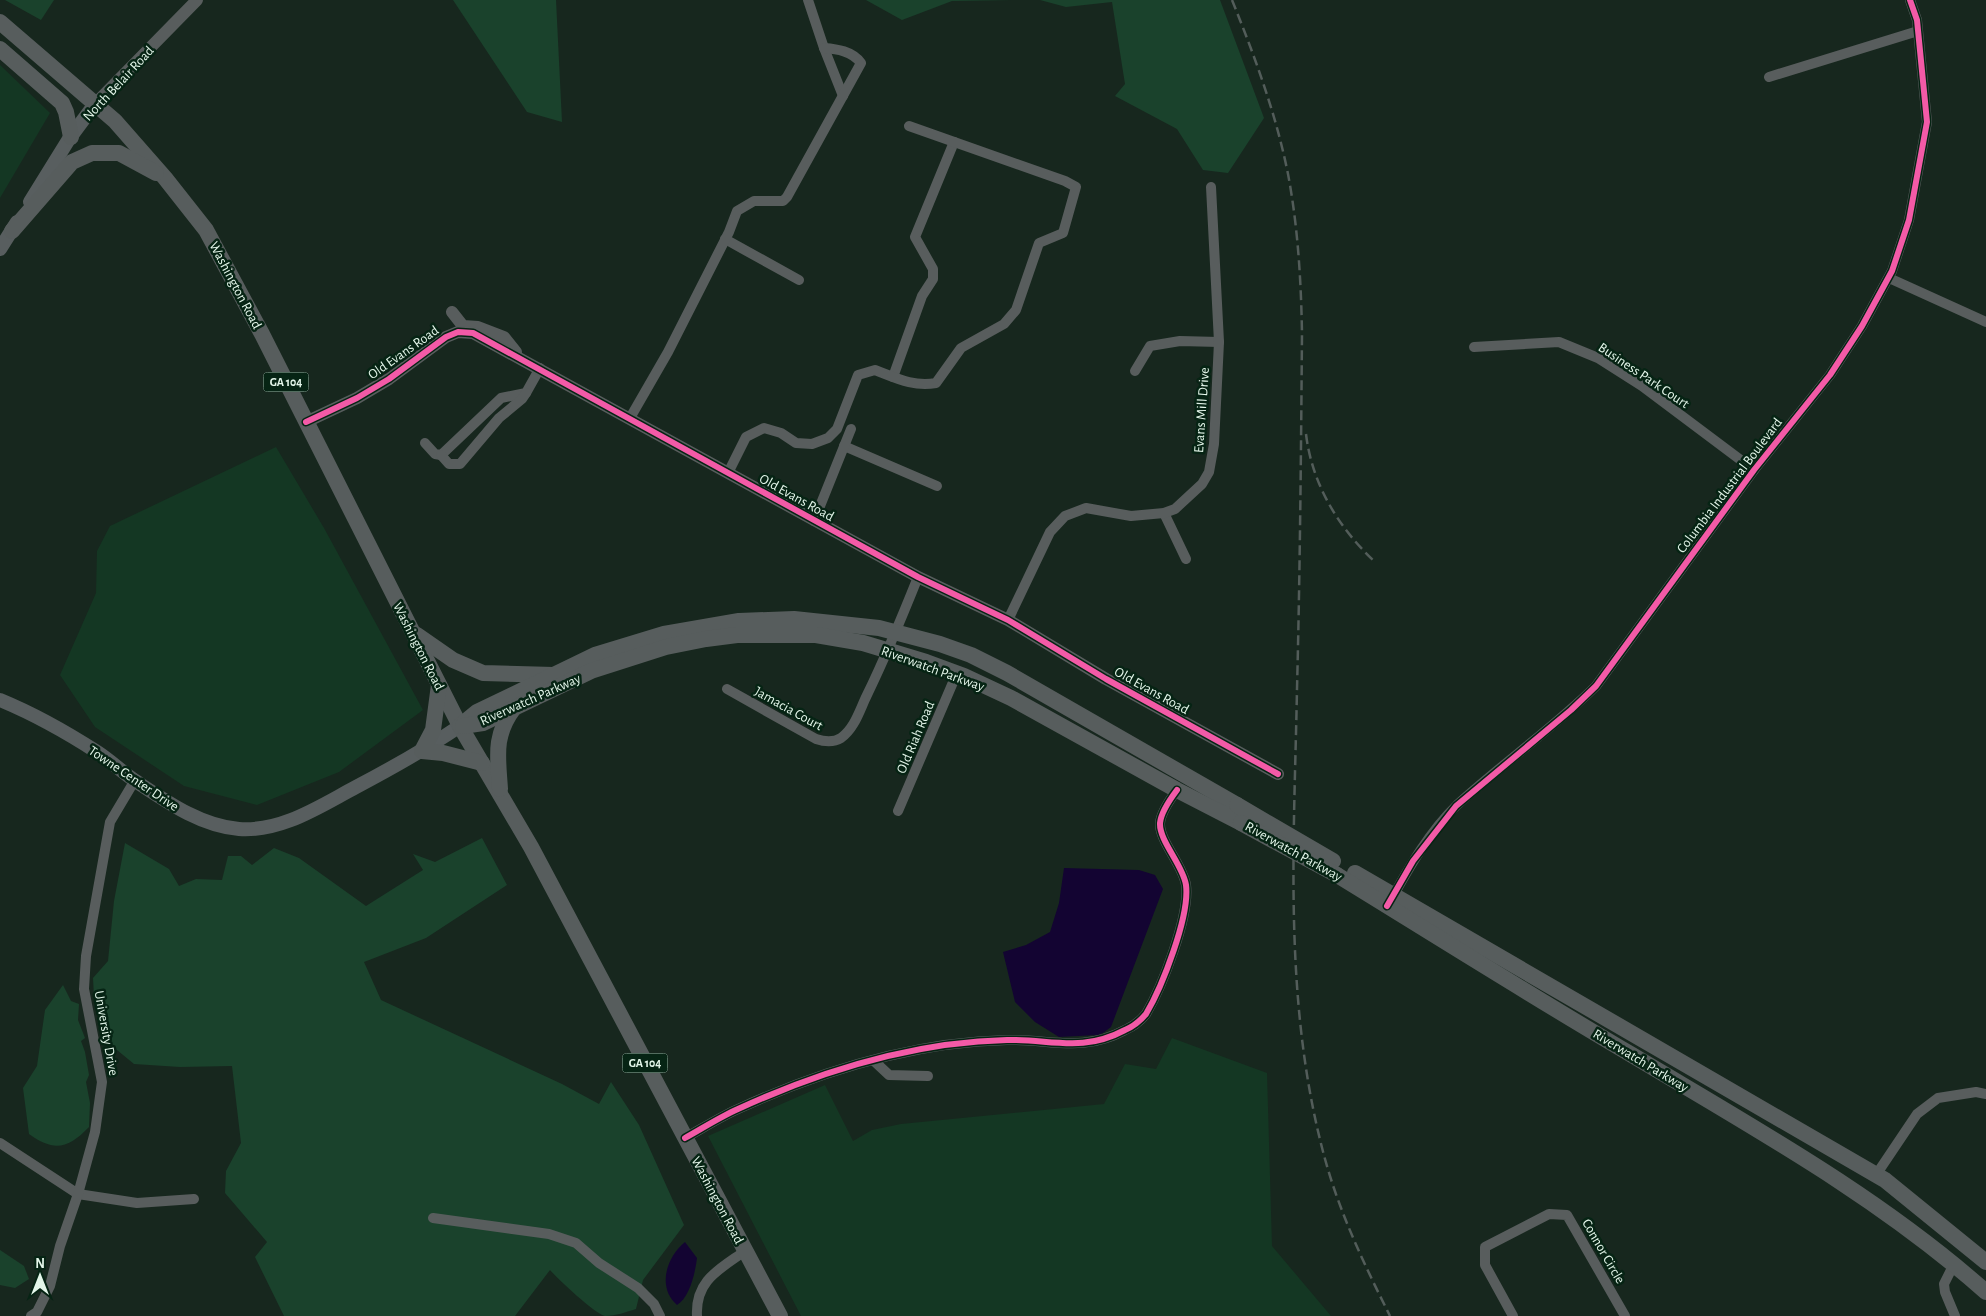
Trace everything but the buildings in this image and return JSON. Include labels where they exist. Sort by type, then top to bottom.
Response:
[{"type":"main road","name":"Washington Road","points":[[0,22],[115,121],[165,178],[206,230],[258,326],[460,726],[535,855],[780,1316]]},
{"type":"main road","points":[[0,49],[62,103],[66,112],[71,137]]},
{"type":"main road","name":"North Belair Road","points":[[0,249],[71,137],[95,104]]},
{"type":"main road","points":[[12,232],[72,162],[92,153],[118,153],[165,178]]},
{"type":"main road","name":"Riverwatch Parkway","points":[[460,726],[478,712],[595,655],[640,640],[739,621],[771,619],[823,621],[857,625],[896,632],[971,655],[1007,673],[1237,805],[1335,868],[1390,900],[1876,1175],[1927,1213],[1986,1262]]},
{"type":"main road","points":[[411,629],[424,641],[453,660],[483,673],[554,675]]},
{"type":"main road","name":"Riverwatch Parkway","points":[[460,726],[484,723],[591,671],[666,646],[737,635],[816,635],[863,643],[957,673],[1011,698],[1176,790],[1335,868]]},
{"type":"main road","points":[[439,685],[433,730],[422,751],[444,753],[482,763]]},
{"type":"main road","name":"Towne Center Drive","points":[[0,700],[24,710],[65,732],[186,812],[220,826],[240,829],[261,828],[297,818],[422,751],[460,726]]},
{"type":"main road","points":[[500,794],[499,737],[502,726],[514,708]]},
{"type":"main road","name":"Riverwatch Parkway","points":[[1390,900],[1630,1054],[1831,1174],[1904,1225],[1986,1292]]},
{"type":"street","name":"North Belair Road","points":[[95,104],[197,0]]},
{"type":"street","points":[[808,0],[843,96]]},
{"type":"street","name":"Columbia Industrial Boulevard","points":[[1390,900],[1413,861],[1456,806],[1571,710],[1596,686],[1754,470],[1830,376],[1862,326],[1888,278],[1909,220],[1927,122],[1917,20],[1910,0]]},
{"type":"street","points":[[1769,77],[1918,31]]},
{"type":"street","points":[[630,418],[668,352],[725,239],[737,211],[754,201],[783,201],[787,197],[843,96],[860,63],[857,58],[840,49],[824,48]]},
{"type":"street","points":[[728,473],[746,437],[764,428],[781,433],[796,443],[812,444],[828,438],[837,429],[858,375],[876,370],[911,384],[925,385],[936,383],[962,348],[1004,324],[1016,310],[1039,243],[1062,234],[1076,187],[1065,181],[909,126]]},
{"type":"street","points":[[893,377],[922,296],[933,279],[933,269],[915,237],[954,142]]},
{"type":"street","name":"Evans Mill Drive","points":[[1008,620],[1050,532],[1065,516],[1086,508],[1131,516],[1164,513],[1175,509],[1202,484],[1209,472],[1214,444],[1219,342],[1211,188]]},
{"type":"street","points":[[725,239],[799,280]]},
{"type":"street","points":[[1888,278],[1986,322]]},
{"type":"street","points":[[452,312],[463,326],[478,328],[504,337],[519,356]]},
{"type":"street","name":"Old Evans Road","points":[[306,422],[357,398],[389,379],[446,337],[458,332],[474,333],[519,356],[918,577],[1008,620],[1106,679],[1278,774]]},
{"type":"street","points":[[1135,371],[1150,346],[1180,341],[1219,342]]},
{"type":"street","name":"Business Park Court","points":[[1474,346],[1559,342],[1598,358],[1642,386],[1754,470]]},
{"type":"street","points":[[425,443],[434,454],[441,455],[449,464],[460,464],[499,418],[522,400],[540,368]]},
{"type":"street","points":[[441,455],[501,398],[526,393]]},
{"type":"street","points":[[814,521],[851,429]]},
{"type":"street","points":[[844,446],[937,486]]},
{"type":"street","points":[[1164,513],[1186,559]]},
{"type":"street","name":"Jamacia Court","points":[[727,689],[806,735],[825,742],[834,742],[847,733],[853,725],[889,651],[918,577]]},
{"type":"street","name":"Old Riah Road","points":[[898,811],[957,673]]},
{"type":"street","name":"University Drive","points":[[31,1316],[36,1312],[50,1286],[60,1246],[78,1194],[94,1132],[102,1082],[84,989],[87,949],[110,822],[135,780]]},
{"type":"street","points":[[685,1138],[738,1109],[828,1073],[895,1053],[951,1044],[1008,1040],[1048,1043],[1091,1043],[1110,1038],[1129,1028],[1145,1016],[1158,989],[1171,956],[1186,901],[1186,885],[1183,872],[1161,830],[1160,822],[1176,790]]},
{"type":"street","points":[[873,1060],[889,1075],[928,1076]]},
{"type":"street","points":[[1876,1175],[1917,1114],[1938,1098],[1976,1092],[1986,1094]]},
{"type":"street","points":[[0,1143],[78,1194],[137,1203],[194,1199]]},
{"type":"street","name":"Connor Circle","points":[[1513,1316],[1485,1265],[1485,1247],[1549,1214],[1567,1215],[1625,1316]]},
{"type":"street","points":[[433,1218],[549,1234],[576,1243],[599,1263],[638,1288],[654,1304],[660,1316]]},
{"type":"street","points":[[697,1316],[698,1298],[705,1282],[746,1251]]},
{"type":"street","points":[[1954,1264],[1944,1284],[1945,1292],[1955,1316]]},
{"type":"shaded area","points":[[5,0],[54,0],[41,20]]},
{"type":"shaded area","points":[[453,0],[556,0],[562,122],[527,112]]},
{"type":"shaded area","points":[[866,0],[1012,0],[952,1],[902,20]]},
{"type":"shaded area","points":[[1040,0],[1220,0],[1264,118],[1228,173],[1203,170],[1177,129],[1115,96],[1125,84],[1112,2],[1066,7]]},
{"type":"shaded area","points":[[0,65],[50,113],[0,198]]},
{"type":"shaded area","points":[[276,447],[324,528],[423,710],[339,772],[257,805],[184,786],[95,727],[60,675],[96,593],[97,551],[110,526]]},
{"type":"shaded area","points":[[482,838],[507,885],[426,938],[364,962],[381,1000],[562,1084],[599,1104],[611,1082],[639,1125],[684,1225],[643,1280],[636,1309],[617,1315],[605,1316],[600,1314],[577,1296],[550,1270],[515,1316],[284,1316],[255,1257],[267,1242],[225,1193],[226,1171],[241,1143],[232,1066],[180,1067],[134,1064],[106,1041],[94,997],[93,978],[108,961],[114,901],[125,843],[169,869],[179,886],[196,879],[222,880],[228,856],[241,856],[252,865],[274,848],[299,858],[366,906],[423,870],[413,854],[435,862]]},
{"type":"shaded area","points":[[1064,868],[1139,870],[1155,875],[1163,889],[1111,1027],[1098,1035],[1059,1037],[1035,1022],[1015,1002],[1003,952],[1026,945],[1050,932],[1059,903]]},
{"type":"shaded area","points":[[63,985],[71,1001],[79,1004],[78,1020],[85,1038],[81,1041],[89,1075],[86,1082],[90,1103],[89,1127],[74,1140],[60,1146],[46,1144],[29,1134],[23,1088],[37,1066],[45,1010]]},
{"type":"shaded area","points":[[1172,1038],[1267,1073],[1272,1246],[1331,1316],[801,1316],[708,1136],[825,1085],[853,1141],[872,1130],[901,1124],[1104,1104],[1125,1064],[1156,1069]]},
{"type":"shaded area","points":[[685,1242],[697,1258],[689,1291],[677,1305],[667,1290],[666,1273],[673,1256]]},
{"type":"shaded area","points":[[0,1250],[24,1266],[29,1279],[15,1288],[0,1285]]},
{"type":"railway","points":[[1232,0],[1264,86],[1283,152],[1297,234],[1300,273],[1302,333],[1301,467],[1293,867],[1294,926],[1302,1043],[1312,1101],[1331,1179],[1354,1239],[1390,1316]]},
{"type":"railway","points":[[1306,434],[1314,470],[1329,504],[1349,534],[1374,561]]},
{"type":"cycle path","points":[[1387,906],[1413,861],[1456,806],[1571,710],[1596,686],[1754,470],[1830,375],[1862,326],[1892,271],[1909,220],[1927,122],[1917,20],[1910,0]]},
{"type":"cycle path","points":[[306,422],[357,398],[389,379],[446,337],[458,332],[473,333],[918,577],[1008,620],[1106,679],[1278,774]]},
{"type":"cycle path","points":[[685,1138],[731,1112],[770,1095],[836,1071],[903,1052],[972,1042],[1007,1040],[1080,1043],[1109,1037],[1128,1029],[1146,1014],[1160,987],[1174,951],[1184,914],[1186,898],[1184,877],[1163,837],[1160,823],[1164,810],[1177,790]]}]
